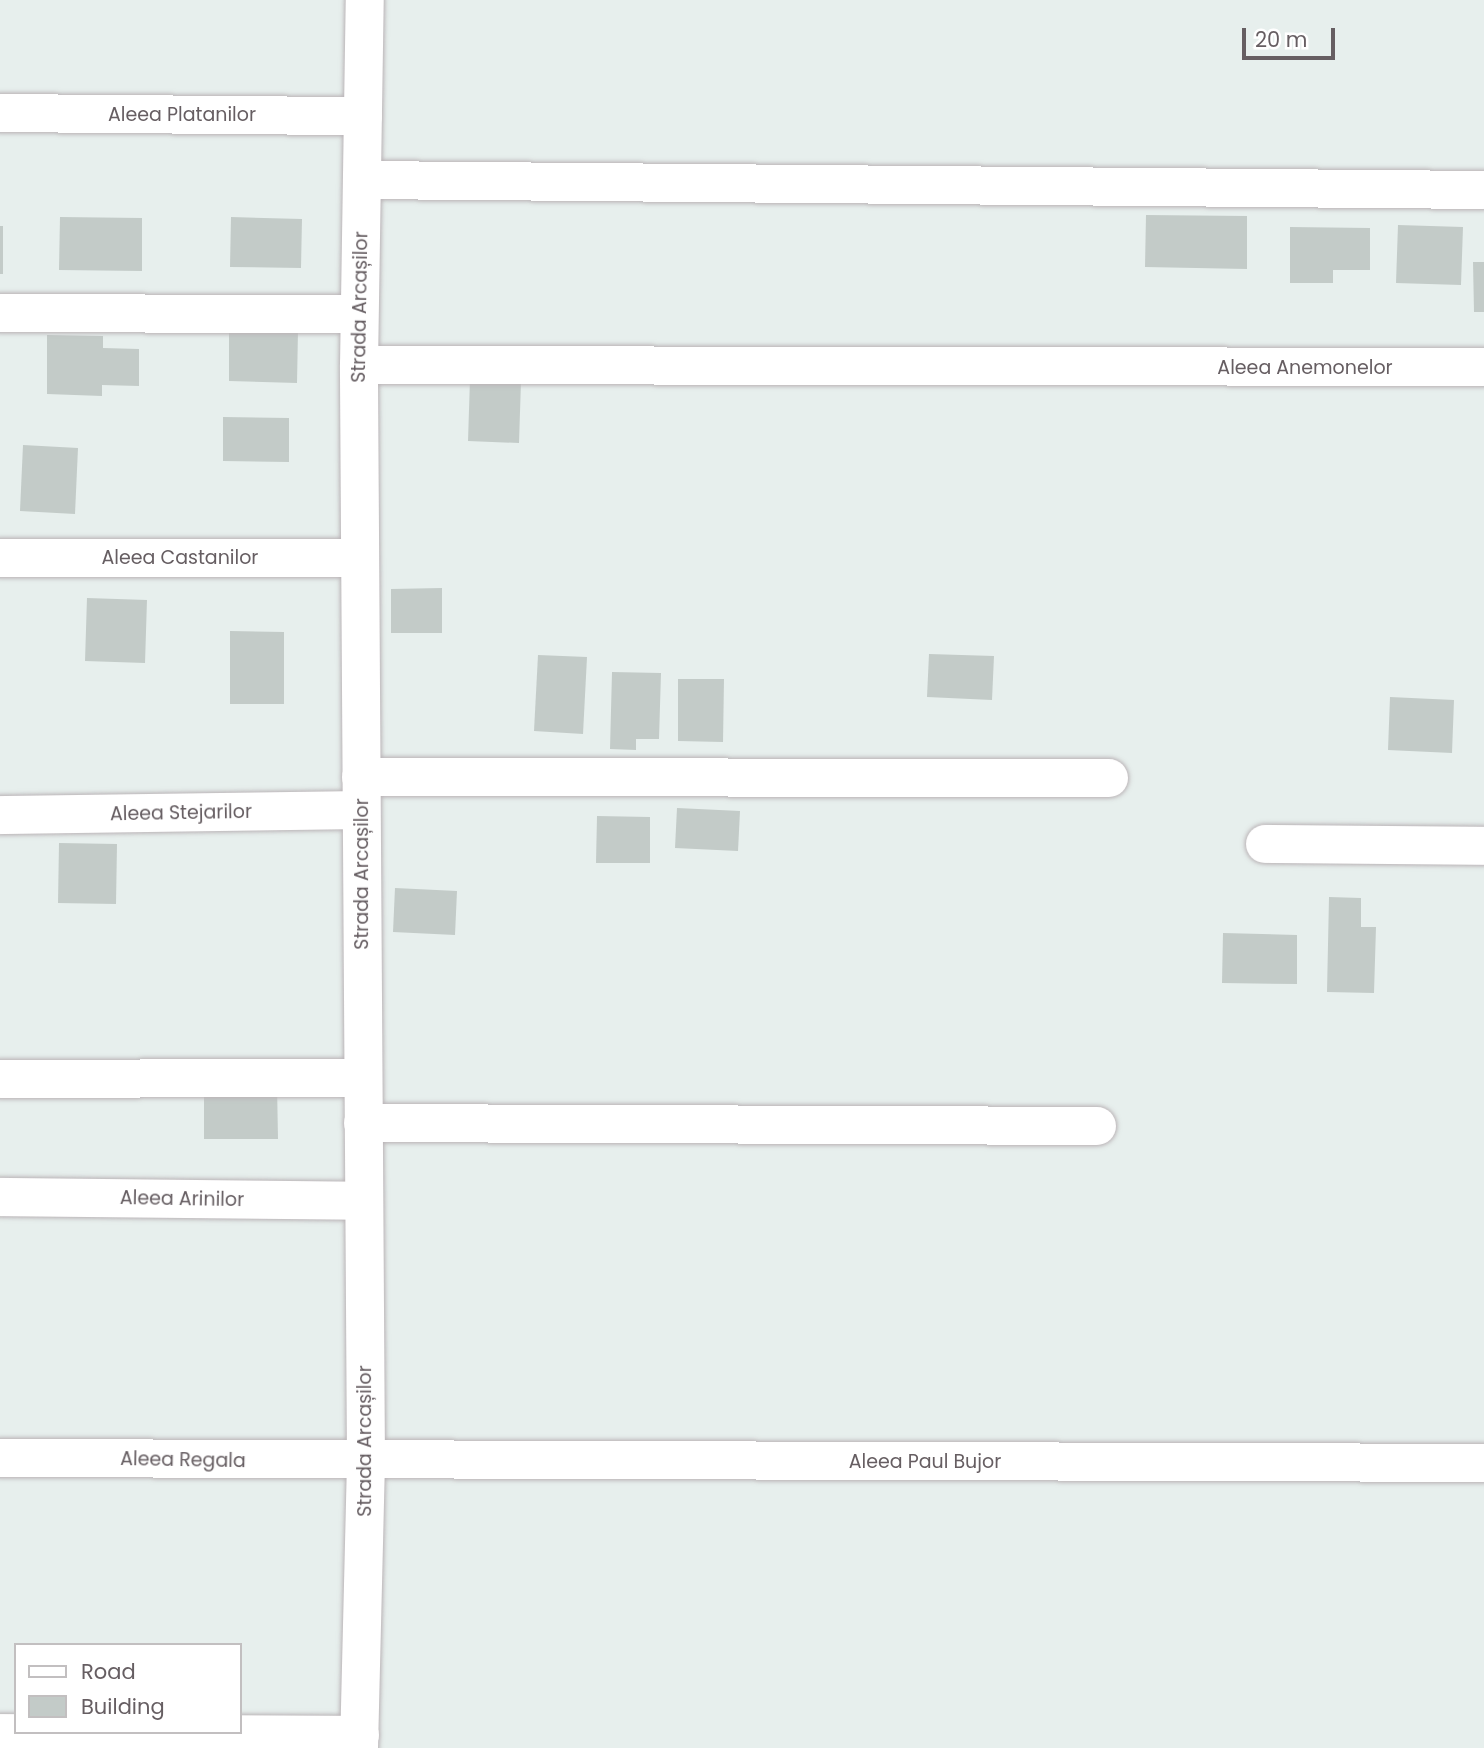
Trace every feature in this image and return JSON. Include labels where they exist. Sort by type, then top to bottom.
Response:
[{"type":"street","name":"Strada Arcașilor","points":[[359,1742],[366,1462],[359,365],[365,0]]},
{"type":"street","name":"Aleea Platanilor","points":[[0,113],[363,116]]},
{"type":"street","points":[[362,180],[1484,190]]},
{"type":"street","points":[[0,313],[359,314]]},
{"type":"street","name":"Aleea Anemonelor","points":[[359,365],[1484,368]]},
{"type":"street","name":"Aleea Castanilor","points":[[0,558],[360,558]]},
{"type":"street","name":"Aleea Stejarilor","points":[[0,815],[361,794],[1110,778]]},
{"type":"street","points":[[1265,844],[1484,846]]},
{"type":"street","points":[[0,1079],[363,1078]]},
{"type":"street","points":[[363,1123],[1097,1126]]},
{"type":"street","name":"Aleea Arinilor","points":[[0,1197],[364,1201]]},
{"type":"street","name":"Aleea Regala","points":[[0,1458],[366,1462]]},
{"type":"street","name":"Aleea Paul Bujor","points":[[366,1462],[1484,1463]]},
{"type":"street","points":[[40,1734],[359,1742]]},
{"type":"building","points":[[1146,215],[1247,216],[1247,269],[1145,267]]},
{"type":"building","points":[[60,217],[142,218],[142,271],[59,270]]},
{"type":"building","points":[[231,217],[302,219],[301,268],[230,267]]},
{"type":"building","points":[[1398,225],[1463,227],[1461,285],[1396,283]]},
{"type":"building","points":[[0,226],[3,226],[3,274],[0,274]]},
{"type":"building","points":[[1290,227],[1370,228],[1370,270],[1333,270],[1333,283],[1290,283]]},
{"type":"building","points":[[1473,262],[1484,262],[1484,312],[1474,312]]},
{"type":"building","points":[[229,328],[298,330],[297,383],[229,381]]},
{"type":"building","points":[[47,335],[103,336],[103,348],[139,349],[139,386],[102,385],[102,396],[47,394]]},
{"type":"building","points":[[470,379],[521,381],[519,443],[468,441]]},
{"type":"building","points":[[223,417],[289,418],[289,462],[223,461]]},
{"type":"building","points":[[23,445],[78,448],[75,514],[20,511]]},
{"type":"building","points":[[442,588],[442,633],[391,633],[391,589]]},
{"type":"building","points":[[87,598],[147,600],[145,663],[85,661]]},
{"type":"building","points":[[230,631],[284,632],[284,704],[230,704]]},
{"type":"building","points":[[929,654],[994,656],[992,700],[927,697]]},
{"type":"building","points":[[538,655],[587,657],[583,734],[534,731]]},
{"type":"building","points":[[612,672],[661,673],[659,739],[636,739],[636,750],[610,749]]},
{"type":"building","points":[[678,679],[724,679],[723,742],[678,741]]},
{"type":"building","points":[[1390,697],[1454,700],[1452,753],[1388,750]]},
{"type":"building","points":[[677,808],[740,811],[738,851],[675,848]]},
{"type":"building","points":[[597,816],[650,817],[650,863],[596,863]]},
{"type":"building","points":[[59,843],[117,844],[116,904],[58,903]]},
{"type":"building","points":[[395,888],[457,891],[455,935],[393,932]]},
{"type":"building","points":[[1329,897],[1361,898],[1361,927],[1376,927],[1374,993],[1327,992]]},
{"type":"building","points":[[1223,933],[1297,935],[1297,984],[1222,983]]},
{"type":"building","points":[[204,1085],[277,1085],[278,1139],[204,1139]]}]
